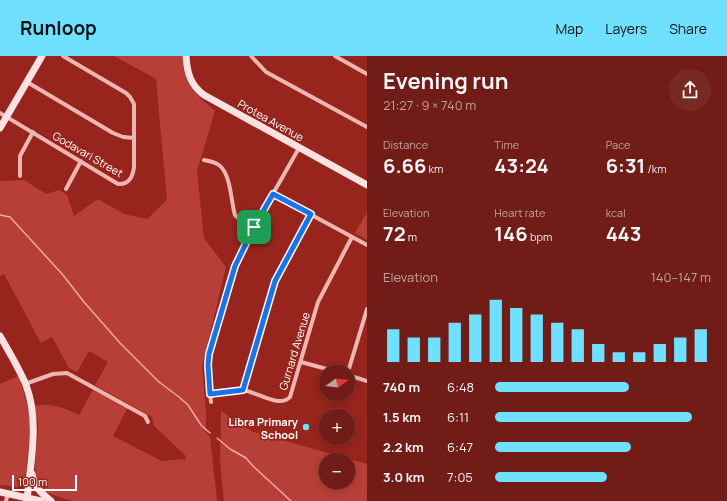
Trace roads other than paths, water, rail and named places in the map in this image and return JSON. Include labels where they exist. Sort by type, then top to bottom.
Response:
[{"type":"street","points":[[0,128],[3,115],[27,82],[42,56]]},
{"type":"street","name":"Godavari Street","points":[[3,115],[118,184],[125,184],[130,179],[134,171],[134,104],[126,93],[63,56]]},
{"type":"street","name":"Protea Avenue","points":[[186,56],[189,77],[192,84],[198,91],[367,185]]},
{"type":"street","points":[[250,56],[266,72],[367,127]]},
{"type":"street","points":[[335,56],[367,74]]},
{"type":"street","points":[[27,82],[113,133],[123,138],[134,138]]},
{"type":"street","points":[[20,176],[20,156],[33,132]]},
{"type":"street","points":[[211,402],[208,365],[212,344],[235,266],[254,227],[299,148]]},
{"type":"street","points":[[204,160],[217,163],[222,167],[228,180],[235,215],[254,227]]},
{"type":"street","points":[[66,189],[81,161]]},
{"type":"street","points":[[273,194],[367,245]]},
{"type":"street","points":[[243,390],[275,281],[311,214]]},
{"type":"street","name":"Gurnard Avenue","points":[[210,394],[243,390],[278,401],[285,400],[290,397],[320,296],[352,237]]},
{"type":"street","points":[[350,365],[367,309]]},
{"type":"street","points":[[1,341],[25,384],[33,416],[27,500]]},
{"type":"street","points":[[301,362],[319,367]]},
{"type":"street","points":[[25,384],[53,374],[67,373],[145,416],[148,422]]},
{"type":"street","points":[[355,376],[367,381]]},
{"type":"street","points":[[30,466],[35,486],[51,501]]},
{"type":"street","points":[[0,492],[8,493],[27,500],[41,501]]},
{"type":"street","points":[[6,501],[8,493]]},
{"type":"waterway","points":[[0,215],[10,217],[63,275],[84,302],[120,343],[159,382],[188,405],[201,425],[210,433]]},
{"type":"waterway","points":[[217,438],[230,449],[246,458],[291,501]]},
{"type":"place","name":"Libra Primary School","points":[[306,427]]}]
